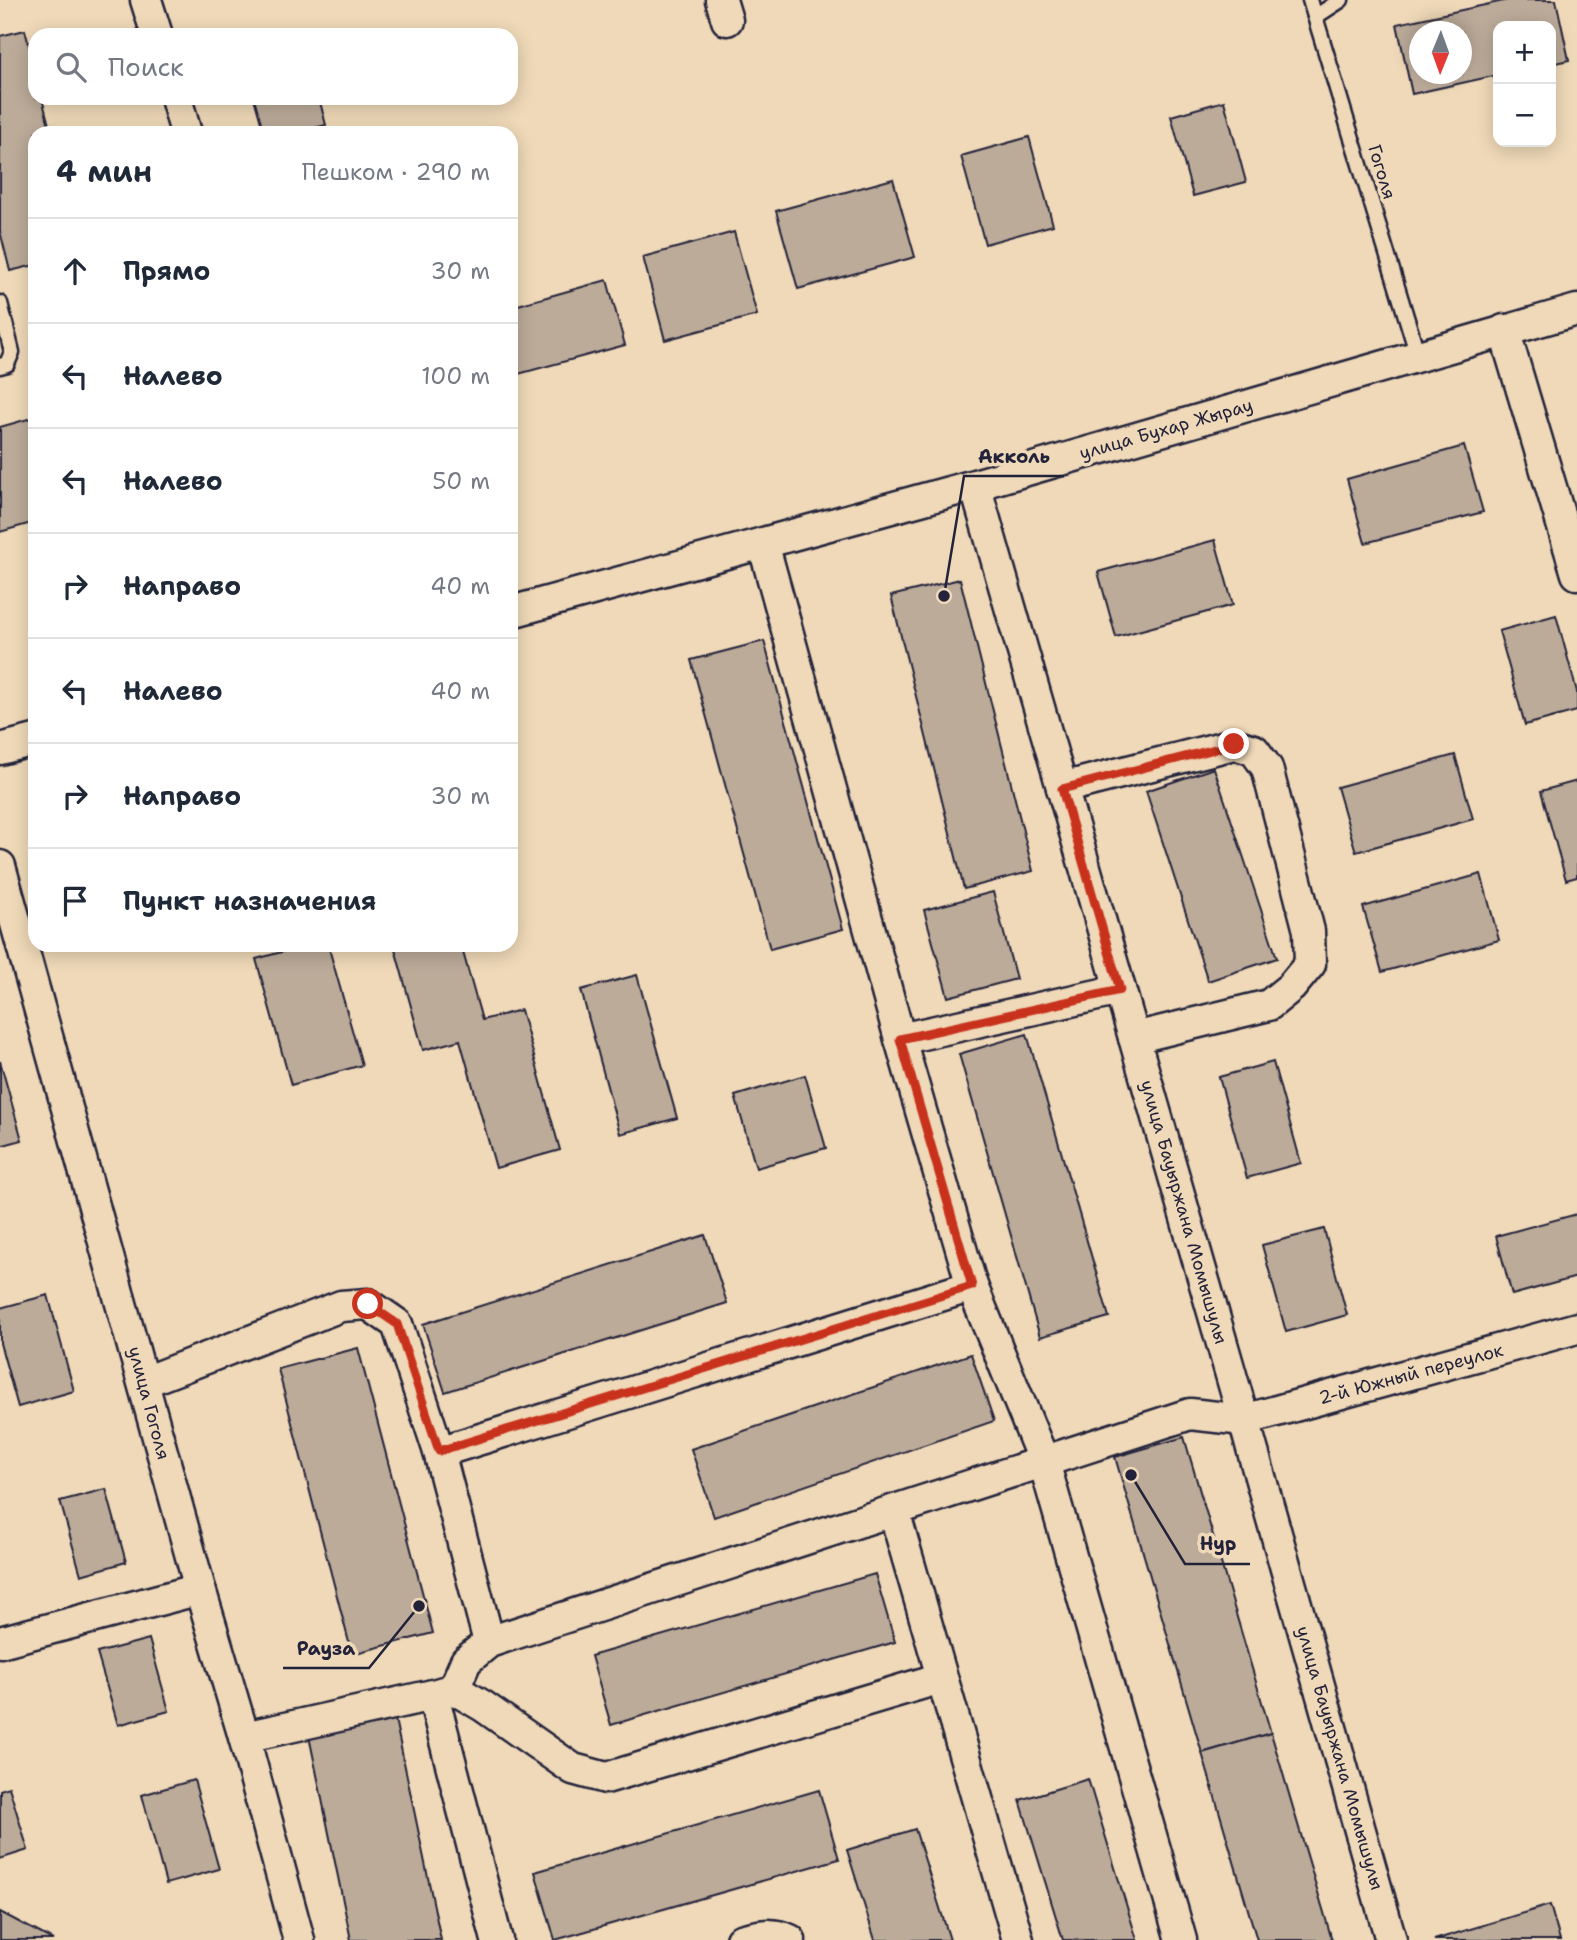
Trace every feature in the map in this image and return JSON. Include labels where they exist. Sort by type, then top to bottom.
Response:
[{"type":"street","points":[[146,0],[155,28]]},
{"type":"street","points":[[178,105],[184,126]]},
{"type":"street","name":"улица Бухар Жырау","points":[[518,610],[975,485],[1577,310]]},
{"type":"street","points":[[1504,330],[1577,574]]},
{"type":"street","name":"улица Бауыржана Момышулы","points":[[975,485],[1391,1940]]},
{"type":"street","points":[[764,543],[900,1039],[972,1286],[1044,1462],[1181,1940]]},
{"type":"street","points":[[0,750],[28,742]]},
{"type":"street","points":[[1062,789],[1234,744],[1254,750],[1267,768],[1309,931],[1310,964],[1291,987],[1269,1005],[1134,1038]]},
{"type":"street","name":"улица Гоголя","points":[[0,866],[299,1940]]},
{"type":"street","points":[[900,1039],[1120,990]]},
{"type":"street","points":[[439,1451],[972,1286]]},
{"type":"street","points":[[144,1382],[341,1306],[368,1304],[397,1324],[439,1451],[489,1643]]},
{"type":"street","name":"2-й Южный переулок","points":[[1244,1420],[1577,1328]]},
{"type":"street","points":[[497,1940],[444,1692],[466,1661],[489,1643],[1190,1414],[1244,1420]]},
{"type":"street","points":[[894,1511],[1018,1940]]},
{"type":"street","points":[[0,1642],[200,1589]]},
{"type":"street","points":[[244,1737],[444,1692],[483,1706],[573,1769],[606,1778],[941,1678]]},
{"type":"street","points":[[741,1940],[757,1935],[779,1935],[790,1940]]},
{"type":"lane","name":"Гоголя","points":[[1310,0],[1418,355]]},
{"type":"lane","points":[[1315,17],[1341,0]]},
{"type":"lane","points":[[0,303],[12,352],[7,364],[0,366]]},
{"type":"building","points":[[1508,0],[1556,0],[1569,60],[1556,63],[1556,21],[1493,21],[1493,76],[1472,81],[1472,21],[1411,21]]},
{"type":"building","points":[[1409,21],[1409,80],[1397,24]]},
{"type":"building","points":[[25,30],[28,42],[28,105],[44,105],[49,126],[28,126],[28,267],[10,271],[0,231],[0,36]]},
{"type":"building","points":[[1410,84],[1457,84],[1412,94]]},
{"type":"building","points":[[1224,101],[1246,182],[1193,196],[1171,116]]},
{"type":"building","points":[[256,105],[321,105],[326,125],[322,126],[262,126]]},
{"type":"building","points":[[1029,137],[1053,225],[985,244],[961,156]]},
{"type":"building","points":[[893,179],[915,257],[798,289],[776,211]]},
{"type":"building","points":[[734,232],[757,315],[665,340],[643,257]]},
{"type":"building","points":[[607,280],[625,345],[518,374],[518,305]]},
{"type":"building","points":[[28,419],[28,524],[0,532],[0,427]]},
{"type":"building","points":[[1464,446],[1483,512],[1365,543],[1347,479]]},
{"type":"building","points":[[1215,540],[1233,605],[1116,637],[1098,572]]},
{"type":"building","points":[[960,579],[1033,871],[964,889],[891,596]]},
{"type":"building","points":[[1556,615],[1577,692],[1577,711],[1525,725],[1499,631]]},
{"type":"building","points":[[764,641],[843,929],[770,949],[691,660]]},
{"type":"building","points":[[1455,755],[1473,819],[1356,852],[1337,787]]},
{"type":"building","points":[[1214,768],[1277,958],[1208,981],[1146,791]]},
{"type":"building","points":[[1577,781],[1577,877],[1566,880],[1541,791]]},
{"type":"building","points":[[1481,874],[1499,940],[1382,972],[1363,907]]},
{"type":"building","points":[[993,892],[1016,979],[948,997],[924,910]]},
{"type":"building","points":[[282,952],[330,952],[362,1065],[291,1085],[256,959]]},
{"type":"building","points":[[396,952],[463,952],[482,1020],[521,1010],[560,1150],[496,1168],[460,1040],[423,1050]]},
{"type":"building","points":[[637,975],[677,1118],[620,1134],[581,990]]},
{"type":"building","points":[[1027,1034],[1109,1317],[1040,1337],[959,1054]]},
{"type":"building","points":[[0,1061],[22,1140],[0,1146]]},
{"type":"building","points":[[1273,1062],[1301,1163],[1247,1178],[1219,1077]]},
{"type":"building","points":[[805,1075],[826,1148],[756,1168],[735,1096]]},
{"type":"building","points":[[1577,1214],[1577,1277],[1512,1295],[1496,1236]]},
{"type":"building","points":[[1324,1229],[1347,1315],[1286,1332],[1262,1245]]},
{"type":"building","points":[[705,1235],[727,1303],[445,1392],[423,1324]]},
{"type":"building","points":[[48,1295],[74,1391],[18,1407],[0,1343],[0,1308]]},
{"type":"building","points":[[358,1348],[433,1633],[352,1654],[278,1369]]},
{"type":"building","points":[[971,1354],[994,1421],[714,1517],[691,1449]]},
{"type":"building","points":[[1184,1437],[1271,1733],[1202,1753],[1115,1457]]},
{"type":"building","points":[[106,1489],[126,1562],[81,1575],[60,1501]]},
{"type":"building","points":[[875,1574],[895,1642],[611,1725],[591,1656]]},
{"type":"building","points":[[149,1639],[169,1711],[118,1725],[97,1653]]},
{"type":"building","points":[[395,1719],[441,1940],[351,1940],[309,1736]]},
{"type":"building","points":[[1271,1733],[1332,1940],[1257,1940],[1202,1753]]},
{"type":"building","points":[[1088,1779],[1137,1940],[1063,1940],[1020,1800]]},
{"type":"building","points":[[194,1780],[219,1869],[166,1884],[142,1795]]},
{"type":"building","points":[[9,1787],[28,1850],[0,1859],[0,1790]]},
{"type":"building","points":[[819,1790],[839,1859],[555,1940],[535,1872]]},
{"type":"building","points":[[915,1829],[950,1940],[875,1940],[847,1850]]},
{"type":"building","points":[[1550,1905],[1560,1940],[1434,1940]]},
{"type":"building","points":[[0,1912],[53,1940],[0,1940]]},
{"type":"place","name":"Акколь","points":[[944,596]]},
{"type":"place","name":"Нур","points":[[1131,1475]]},
{"type":"place","name":"Рауза","points":[[419,1606]]},
{"type":"route","points":[[368,1304],[397,1324],[439,1451],[972,1286],[900,1039],[1120,990],[1062,789],[1234,744]]}]
